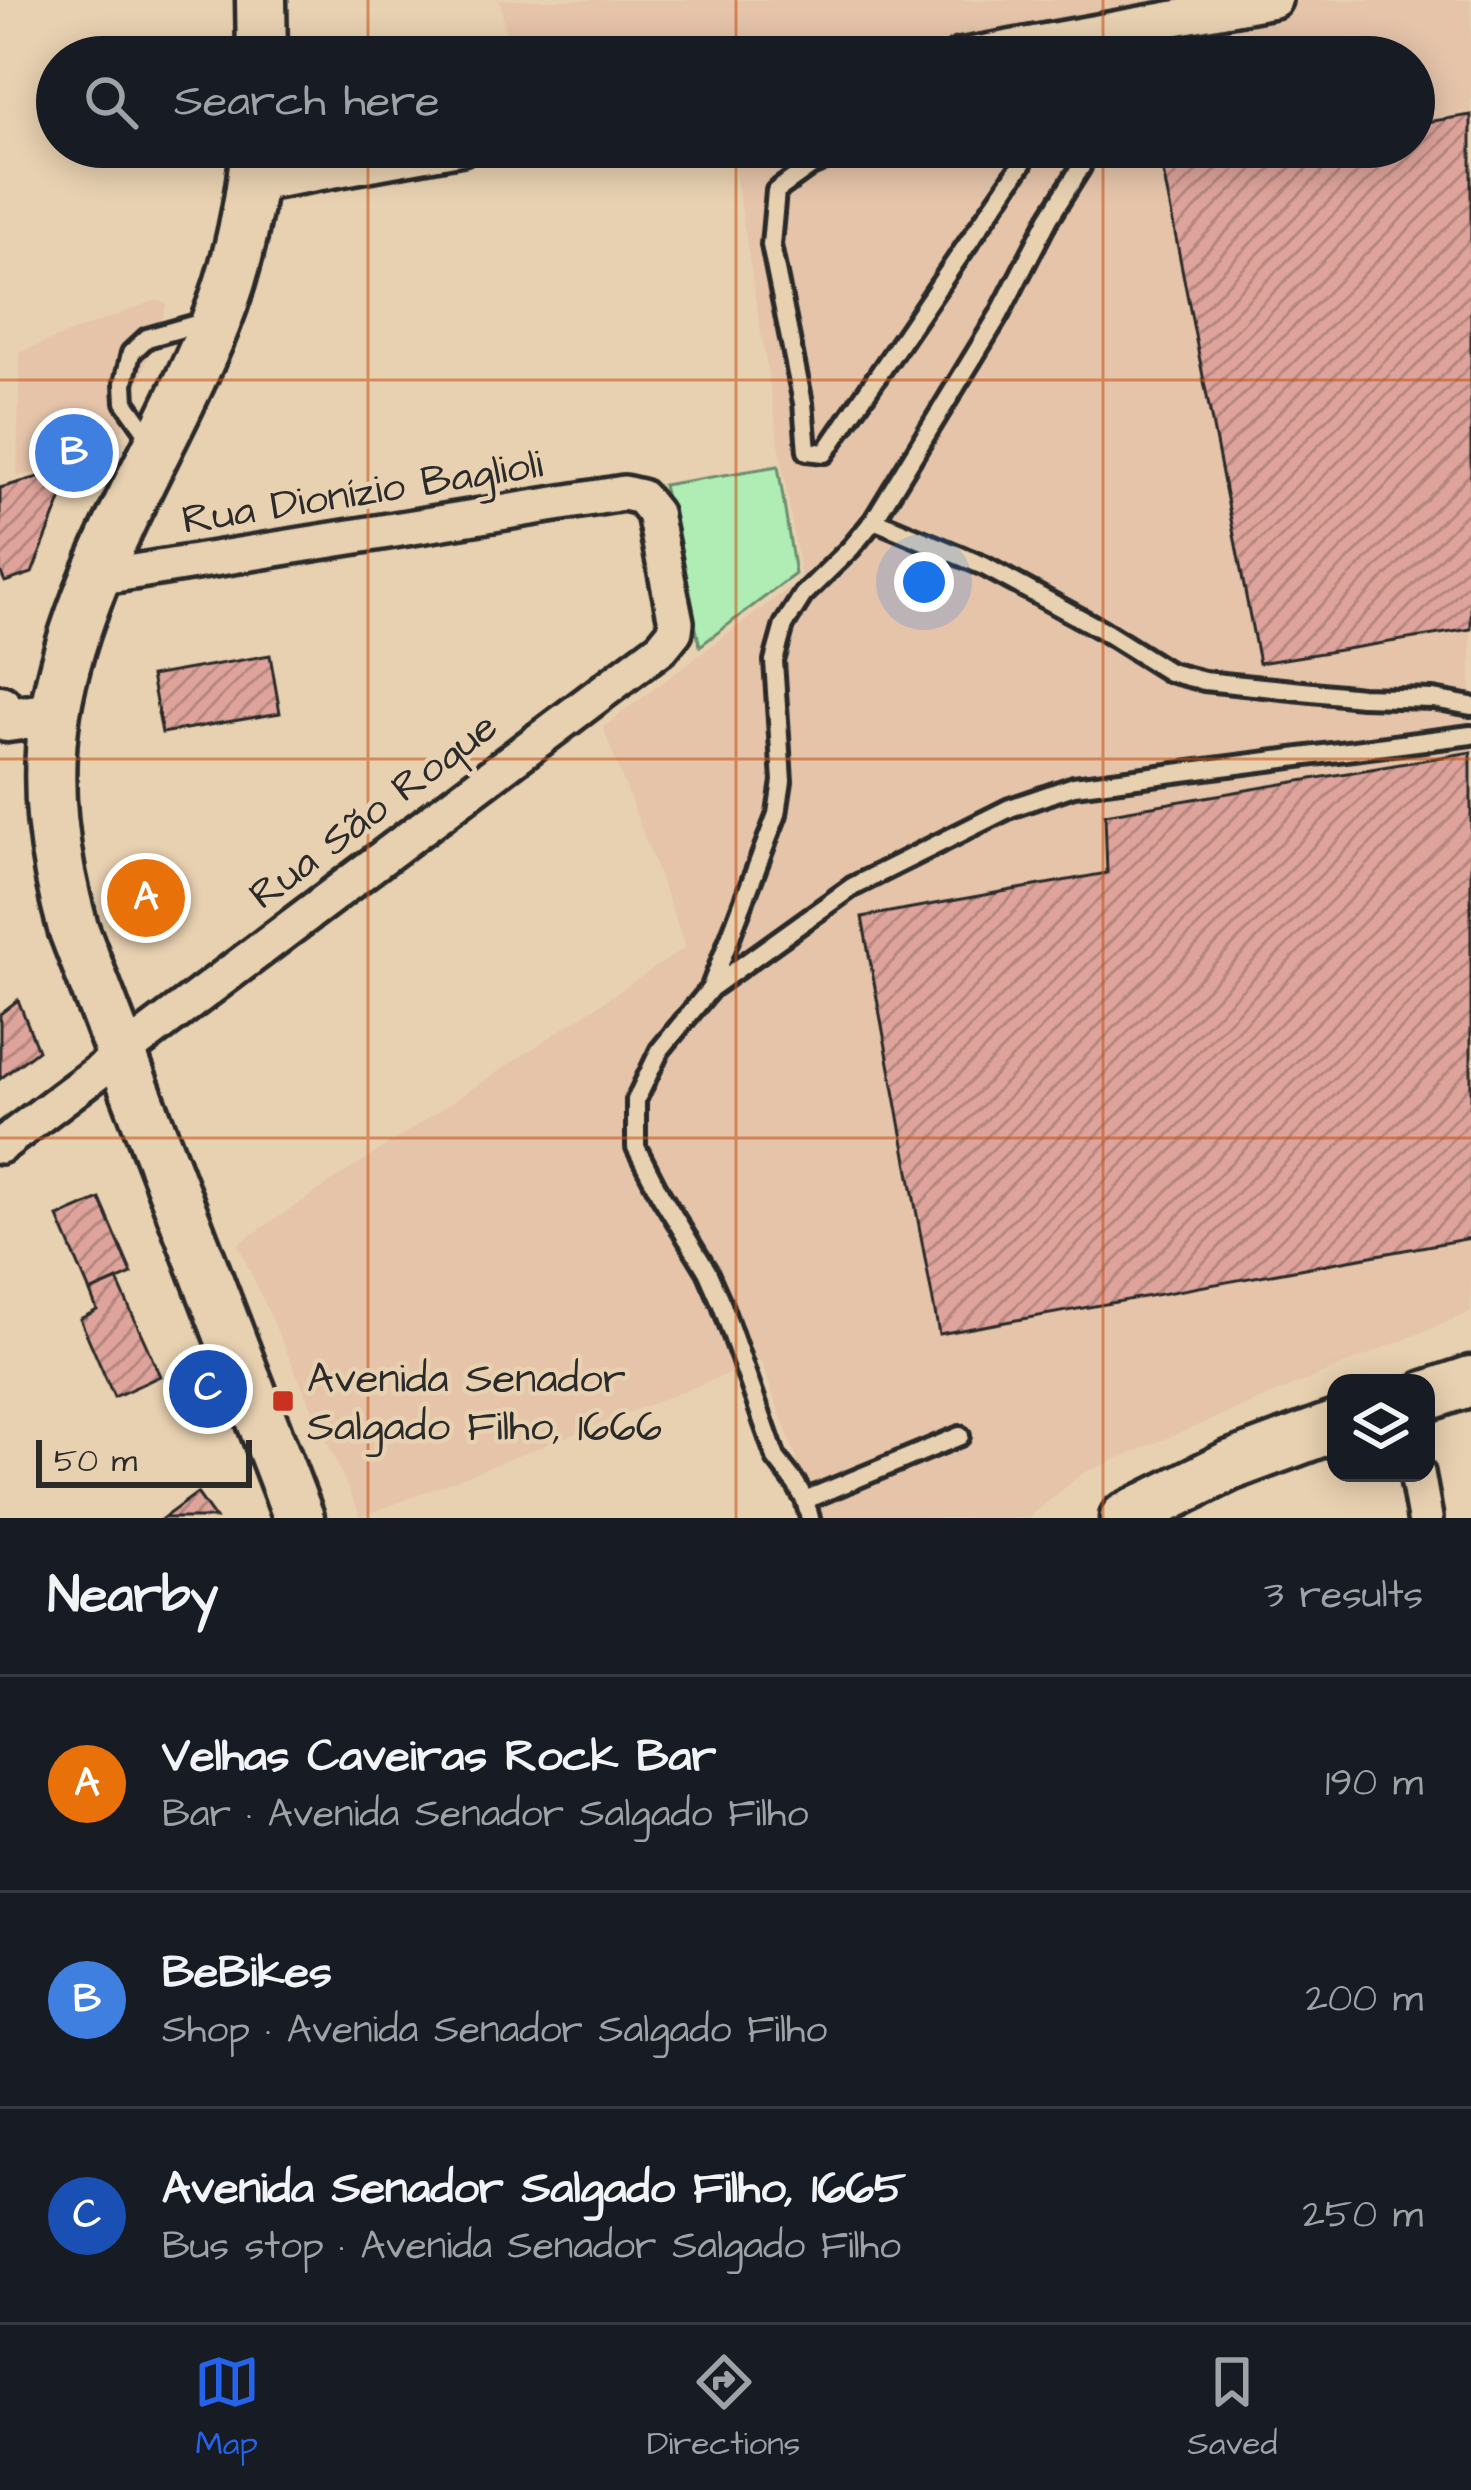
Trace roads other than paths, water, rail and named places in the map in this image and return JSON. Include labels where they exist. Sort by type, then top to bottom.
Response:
[{"type":"main road","points":[[261,0],[262,36]]},
{"type":"main road","points":[[254,168],[244,232],[218,318],[96,578],[71,645],[55,714],[50,786],[54,851],[73,928],[299,1518]]},
{"type":"main road","points":[[1435,1393],[1471,1381]]},
{"type":"main road","points":[[1125,1518],[1229,1466],[1327,1429]]},
{"type":"street","points":[[1076,36],[1274,0]]},
{"type":"street","name":"Rua Dionízio Baglioli","points":[[96,578],[624,493],[641,497],[654,513],[676,612],[675,631]]},
{"type":"street","name":"Rua São Roque","points":[[0,1146],[662,647],[675,631]]},
{"type":"street","points":[[2,718],[55,714]]},
{"type":"street","points":[[1419,1482],[1425,1518]]},
{"type":"lane","points":[[808,168],[776,191],[771,245],[803,403],[807,451],[825,454],[1019,168]]},
{"type":"lane","points":[[711,988],[777,814],[782,781],[774,661],[784,625],[803,595],[874,520],[999,315],[1080,168]]},
{"type":"lane","points":[[158,448],[125,402],[131,353],[147,338],[218,318]]},
{"type":"lane","points":[[874,520],[984,566],[1169,671],[1204,681],[1471,706]]},
{"type":"lane","points":[[959,1436],[808,1509],[776,1458],[707,1271],[636,1147],[636,1100],[660,1049],[711,988],[852,886],[1010,808],[1074,786],[1471,735]]},
{"type":"place","name":"BeBikes","points":[[74,453]]},
{"type":"place","name":"Velhas Caveiras Rock Bar","points":[[146,898]]},
{"type":"place","name":"Avenida Senador Salgado Filho, 1665","points":[[208,1389]]},
{"type":"place","name":"Avenida Senador Salgado Filho, 1666","points":[[283,1401]]}]
